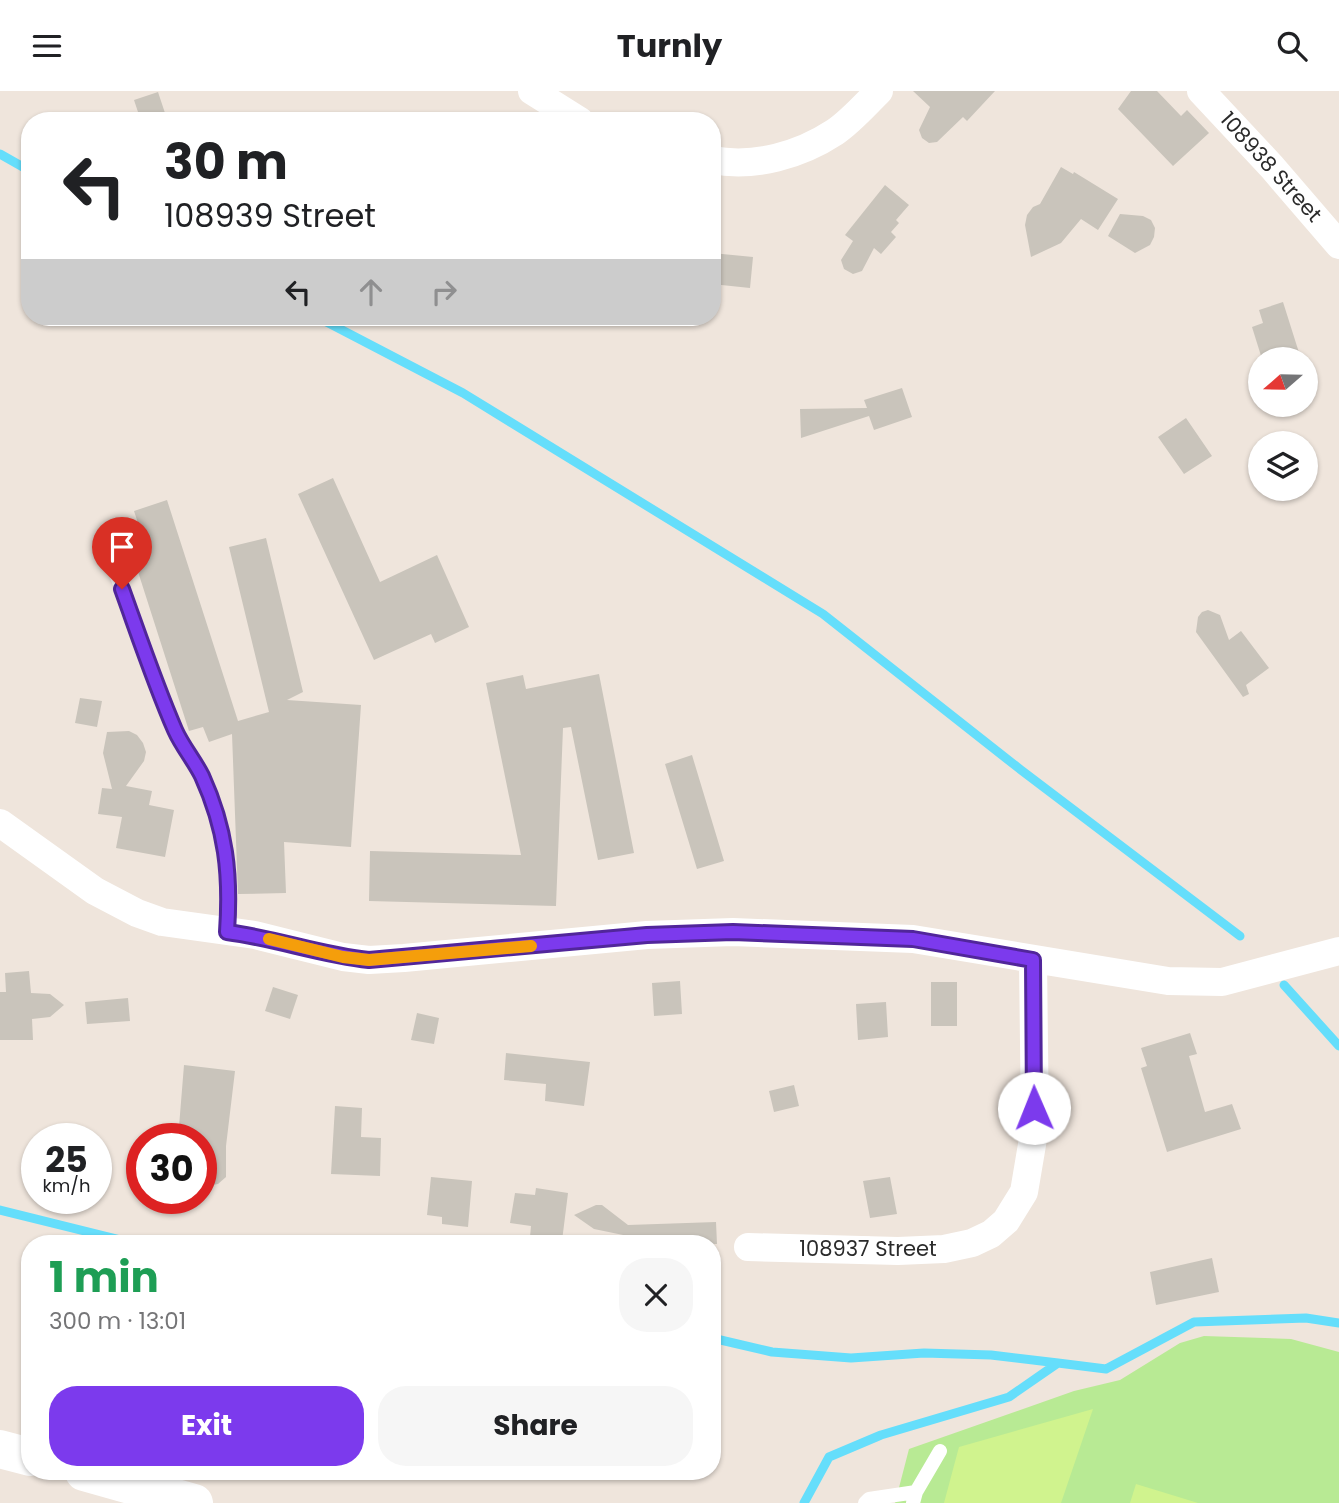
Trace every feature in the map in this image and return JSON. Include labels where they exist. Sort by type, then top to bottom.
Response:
[{"type":"street","points":[[532,91],[566,112]]},
{"type":"street","points":[[721,160],[761,162],[800,151],[837,131],[879,91]]},
{"type":"street","name":"108938 Street","points":[[1201,91],[1272,167],[1339,245]]},
{"type":"street","points":[[0,823],[95,891],[136,913],[180,926],[255,935],[343,957],[369,960],[647,935],[733,932],[913,939],[1033,960],[1195,983],[1231,980],[1304,958],[1339,951]]},
{"type":"street","name":"108937 Street","points":[[748,1247],[898,1251],[944,1249],[972,1243],[991,1234],[1006,1221],[1024,1192],[1035,1127],[1033,960]]},
{"type":"street","points":[[0,1449],[21,1455]]},
{"type":"street","points":[[112,1480],[194,1503]]},
{"type":"lane","points":[[104,542],[176,732],[201,773],[215,807],[229,872],[227,932]]},
{"type":"lane","points":[[865,1503],[869,1499],[915,1497],[940,1451]]},
{"type":"green space","points":[[1204,1336],[1291,1339],[1339,1352],[1339,1503],[895,1503],[909,1449],[1074,1391],[1120,1380],[1180,1343]]},
{"type":"green space","points":[[1093,1409],[1061,1503],[944,1503],[959,1447]]},
{"type":"green space","points":[[1136,1484],[1198,1503],[1130,1503]]},
{"type":"building","points":[[913,91],[995,91],[967,121],[963,117],[937,142],[929,143],[922,138],[919,130],[930,107]]},
{"type":"building","points":[[1131,91],[1157,91],[1181,116],[1187,110],[1209,133],[1173,166],[1118,109]]},
{"type":"building","points":[[158,92],[165,112],[138,112],[134,100]]},
{"type":"building","points":[[1061,167],[1118,199],[1098,230],[1081,219],[1061,243],[1031,257],[1025,225],[1027,215],[1033,207],[1040,204]]},
{"type":"building","points":[[885,185],[909,205],[896,220],[899,223],[891,232],[896,237],[881,254],[874,248],[862,271],[853,274],[844,269],[841,260],[853,241],[845,235]]},
{"type":"building","points":[[1120,214],[1143,216],[1151,220],[1155,228],[1150,245],[1135,253],[1108,236]]},
{"type":"building","points":[[721,254],[753,257],[750,288],[721,285]]},
{"type":"building","points":[[1283,302],[1297,347],[1258,347],[1252,327],[1263,323],[1259,310]]},
{"type":"building","points":[[902,388],[912,417],[874,430],[869,416],[801,438],[800,409],[867,408],[864,400]]},
{"type":"building","points":[[1186,418],[1212,456],[1184,474],[1158,437]]},
{"type":"building","points":[[333,478],[380,582],[437,555],[469,627],[435,643],[431,634],[374,660],[298,494]]},
{"type":"building","points":[[167,500],[238,721],[269,712],[229,547],[266,538],[303,692],[287,700],[361,705],[351,847],[284,842],[286,893],[238,894],[232,734],[209,742],[203,727],[189,731],[124,528],[138,523],[134,511]]},
{"type":"building","points":[[1208,610],[1220,615],[1229,640],[1241,631],[1269,668],[1246,685],[1249,694],[1243,697],[1196,632],[1198,617]]},
{"type":"building","points":[[599,674],[634,853],[598,860],[571,727],[563,728],[556,906],[369,901],[370,851],[521,855],[486,683],[523,675],[526,689]]},
{"type":"building","points":[[80,698],[102,701],[97,727],[75,723]]},
{"type":"building","points":[[129,731],[137,735],[146,752],[144,761],[126,786],[152,791],[149,805],[174,810],[165,857],[116,848],[122,817],[98,814],[102,788],[112,789],[103,753],[107,732]]},
{"type":"building","points":[[692,755],[724,861],[697,869],[665,764]]},
{"type":"building","points":[[29,971],[31,993],[50,994],[64,1005],[50,1017],[32,1019],[33,1040],[0,1040],[0,992],[6,992],[5,973]]},
{"type":"building","points":[[680,981],[682,1014],[654,1016],[652,983]]},
{"type":"building","points":[[931,982],[957,982],[957,1026],[931,1026]]},
{"type":"building","points":[[273,987],[298,995],[290,1019],[265,1011]]},
{"type":"building","points":[[128,998],[130,1021],[87,1024],[85,1002]]},
{"type":"building","points":[[886,1002],[888,1037],[858,1040],[856,1004]]},
{"type":"building","points":[[417,1013],[439,1018],[434,1044],[411,1040]]},
{"type":"building","points":[[1190,1033],[1197,1054],[1189,1056],[1205,1112],[1232,1104],[1241,1129],[1167,1152],[1141,1068],[1147,1066],[1141,1048]]},
{"type":"building","points":[[506,1053],[590,1062],[584,1106],[545,1101],[546,1084],[504,1080]]},
{"type":"building","points":[[184,1065],[235,1071],[226,1146],[226,1177],[218,1184],[217,1123],[179,1123]]},
{"type":"building","points":[[794,1085],[799,1106],[774,1112],[769,1091]]},
{"type":"building","points":[[335,1106],[362,1108],[361,1137],[381,1138],[380,1176],[331,1174]]},
{"type":"building","points":[[431,1177],[472,1181],[468,1227],[442,1224],[442,1217],[427,1215]]},
{"type":"building","points":[[890,1177],[897,1214],[870,1218],[863,1181]]},
{"type":"building","points":[[536,1188],[568,1193],[563,1235],[530,1235],[531,1226],[510,1223],[515,1193],[535,1195]]},
{"type":"building","points":[[602,1205],[628,1225],[716,1222],[717,1235],[623,1235],[594,1229],[574,1215]]},
{"type":"building","points":[[1212,1258],[1219,1292],[1156,1305],[1150,1272]]},
{"type":"waterway","points":[[0,154],[21,166]]},
{"type":"waterway","points":[[334,326],[463,393],[823,614],[1021,770],[1240,936]]},
{"type":"waterway","points":[[1284,985],[1339,1046]]},
{"type":"waterway","points":[[0,1210],[101,1235]]},
{"type":"waterway","points":[[804,1503],[829,1457],[881,1435],[1009,1397],[1058,1363],[1106,1369],[1194,1322],[1306,1318],[1339,1323]]},
{"type":"waterway","points":[[721,1340],[772,1352],[851,1358],[924,1353],[991,1355],[1058,1363]]},
{"type":"slow traffic","points":[[269,939],[343,957],[369,960],[531,946]]},
{"type":"route","points":[[122,589],[176,732],[201,773],[215,807],[229,872],[227,932],[255,935],[343,957],[369,960],[647,935],[733,932],[913,939],[1033,960],[1034,1108]]}]
